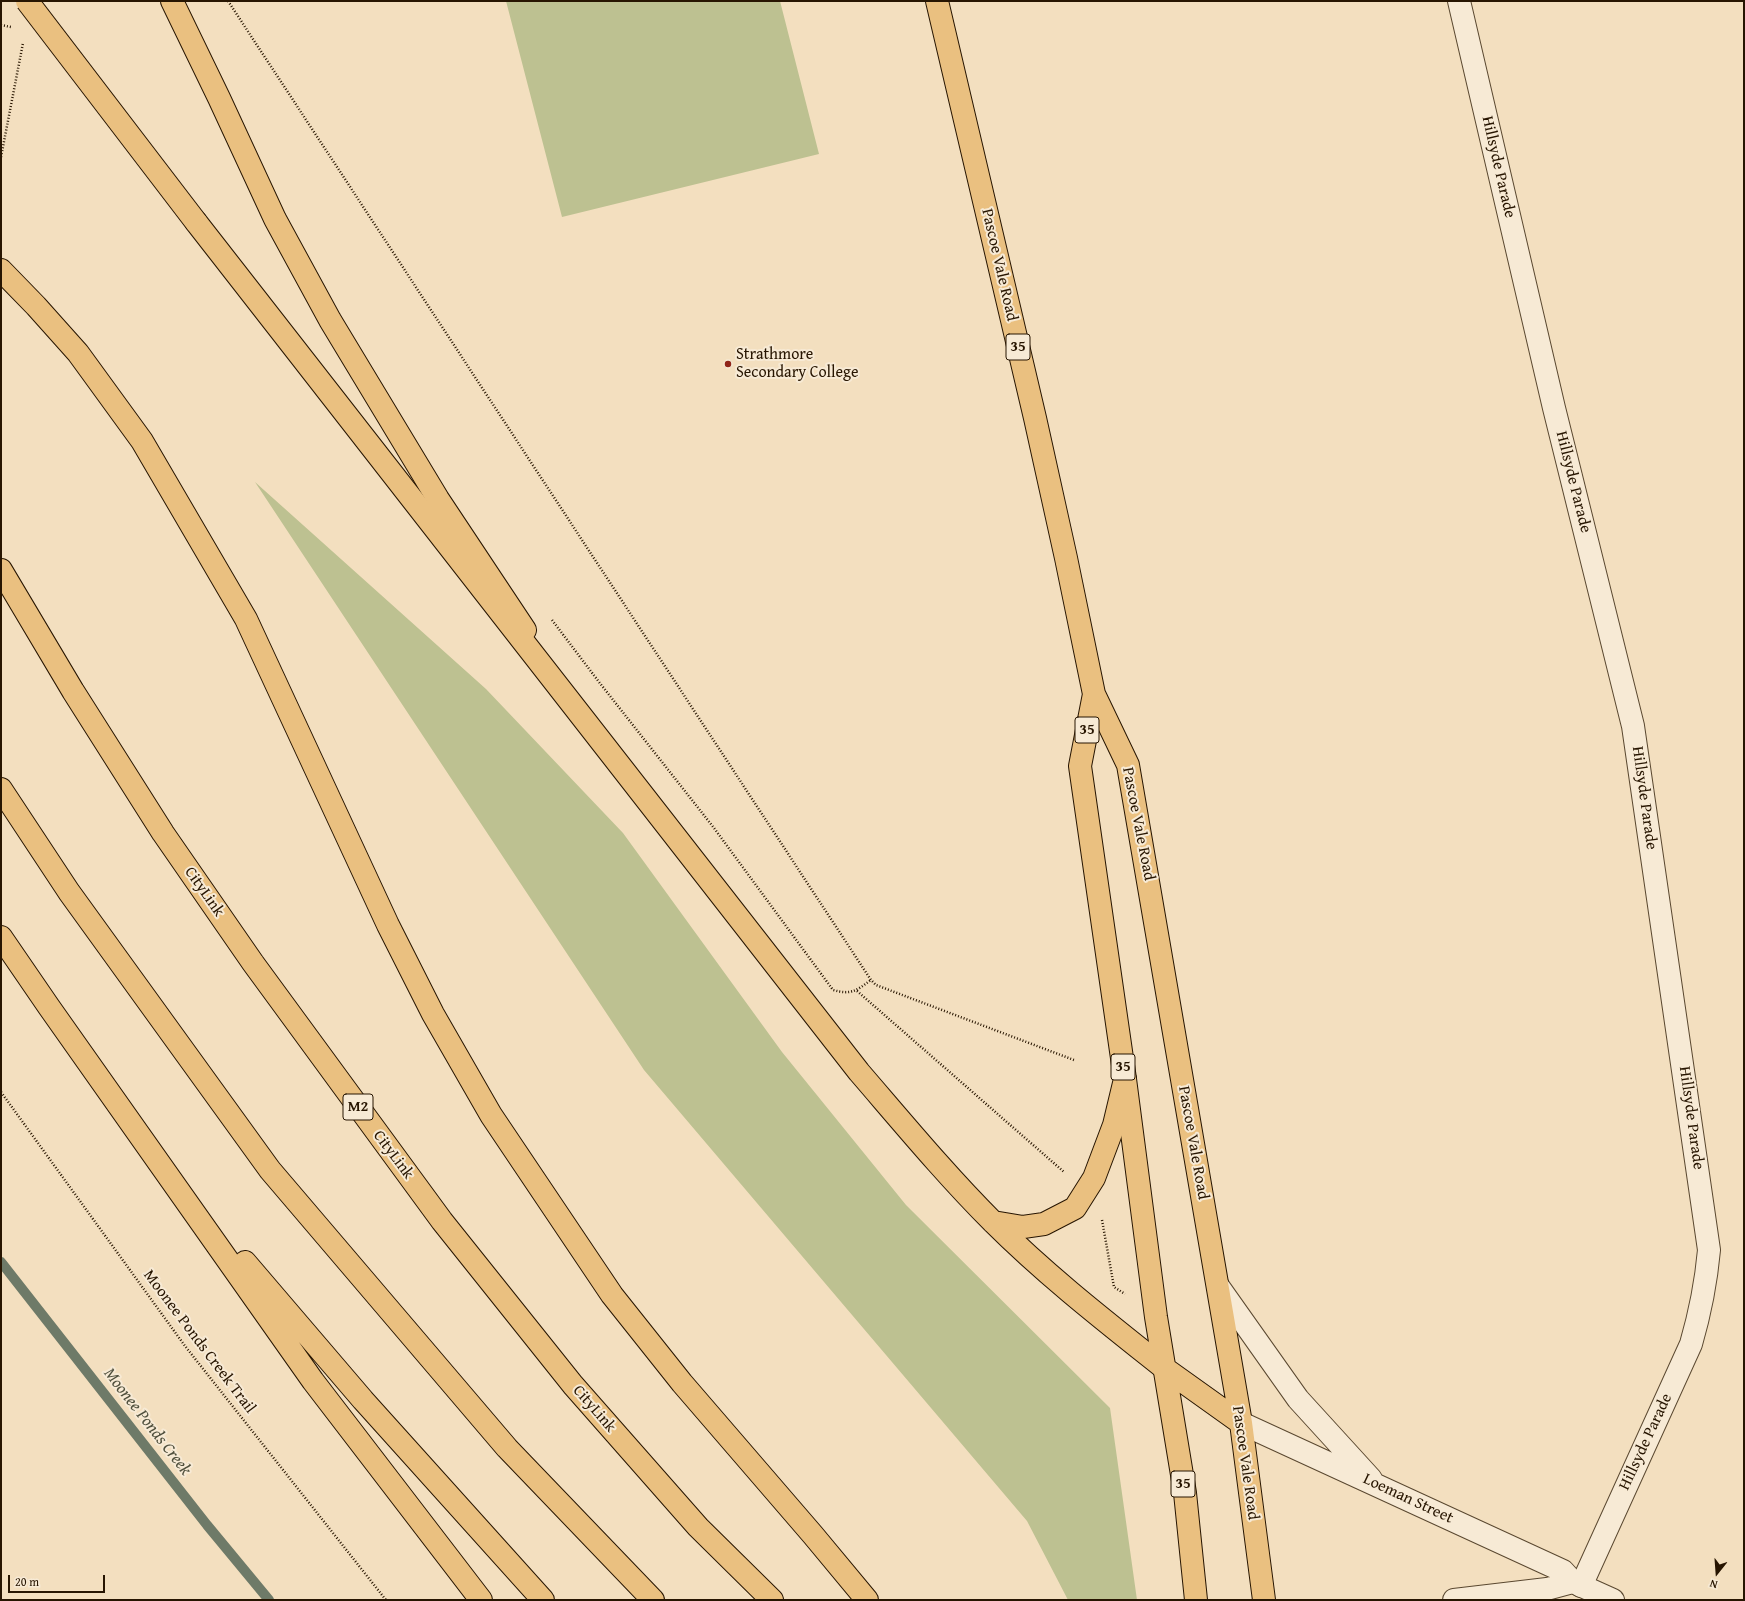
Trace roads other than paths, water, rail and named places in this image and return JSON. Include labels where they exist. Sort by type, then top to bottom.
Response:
[{"type":"main road","points":[[27,1],[196,222],[859,1072],[926,1149],[993,1222],[1056,1281],[1164,1368],[1240,1423]]},
{"type":"main road","points":[[172,1],[275,219],[330,320],[438,499],[594,733]]},
{"type":"main road","name":"Pascoe Vale Road","points":[[937,1],[1042,449],[1094,694],[1128,765],[1218,1286],[1240,1423],[1264,1600]]},
{"type":"main road","points":[[1,270],[78,353],[142,440],[246,619],[388,925],[433,1014],[491,1115],[612,1295],[682,1383],[867,1600]]},
{"type":"main road","name":"CityLink","points":[[1,570],[73,691],[163,833],[258,970],[442,1221],[573,1385],[698,1527],[772,1600]]},
{"type":"main road","name":"Pascoe Vale Road","points":[[1094,694],[1080,766],[1125,1079],[1156,1317],[1185,1493],[1196,1600]]},
{"type":"main road","points":[[1,789],[69,892],[270,1170],[507,1448],[653,1600]]},
{"type":"main road","points":[[1,936],[49,1007],[313,1381],[481,1600]]},
{"type":"main road","points":[[993,1222],[1023,1227],[1044,1224],[1075,1208],[1094,1178],[1114,1125],[1125,1079]]},
{"type":"main road","points":[[162,1166],[363,1400],[543,1600]]},
{"type":"street","name":"Hillsyde Parade","points":[[1459,1],[1554,408],[1633,726],[1708,1250],[1706,1276],[1700,1311],[1691,1344],[1577,1584]]},
{"type":"street","points":[[1218,1286],[1298,1399],[1355,1459],[1376,1484]]},
{"type":"street","name":"Loeman Street","points":[[1240,1423],[1564,1571],[1577,1584],[1613,1600]]},
{"type":"street","points":[[1454,1600],[1577,1584]]},
{"type":"waterway","name":"Moonee Ponds Creek","points":[[1,1262],[207,1525],[269,1600]]},
{"type":"place","name":"Strathmore Secondary College","points":[[728,364]]}]
